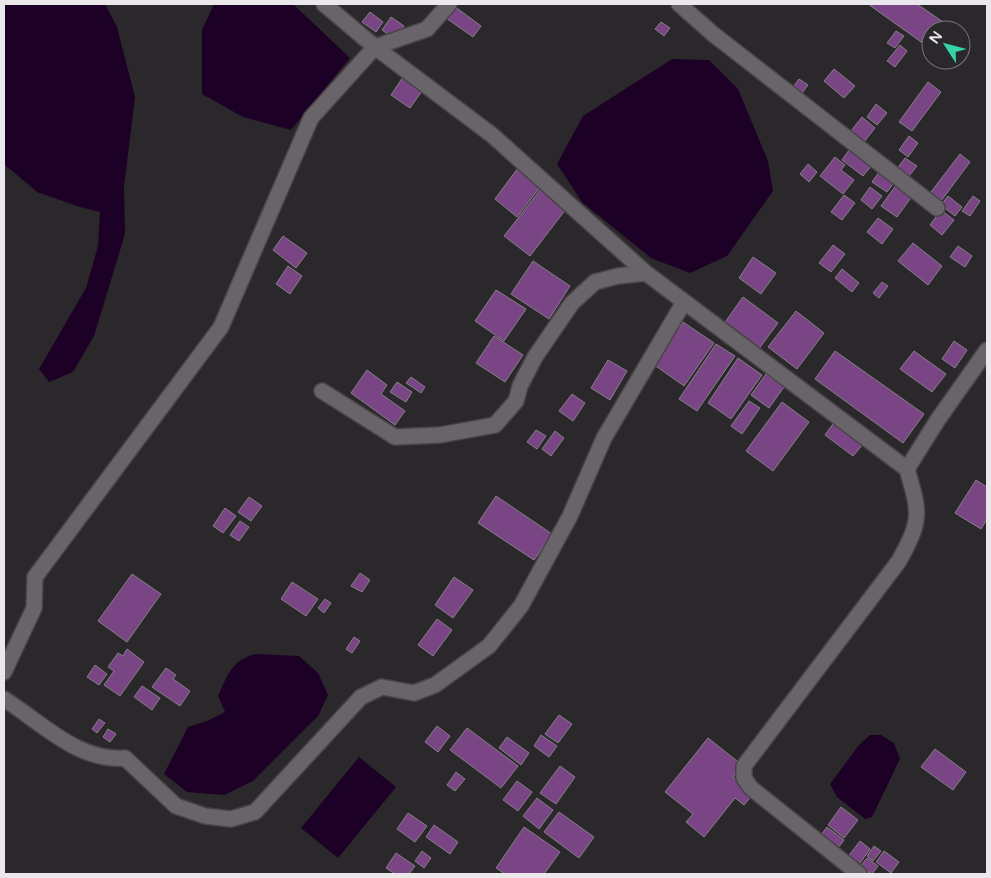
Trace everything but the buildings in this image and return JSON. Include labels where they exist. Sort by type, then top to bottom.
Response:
[{"type":"street","points":[[324,4],[375,47],[492,135],[646,274],[907,469],[918,506],[915,532],[898,561],[744,766],[744,778],[751,788],[858,874]]},
{"type":"street","points":[[4,672],[34,608],[35,577],[221,327],[311,118],[375,47],[427,29],[449,4]]},
{"type":"street","points":[[679,4],[713,34],[937,208]]},
{"type":"street","points":[[322,391],[395,437],[440,435],[495,425],[516,401],[520,386],[535,357],[572,304],[595,282],[618,276],[646,274]]},
{"type":"street","points":[[4,699],[87,752],[113,759],[125,758],[176,806],[205,816],[231,819],[255,812],[361,697],[382,687],[414,692],[435,685],[489,646],[522,606],[570,516],[604,438],[684,302]]},
{"type":"street","points":[[907,469],[937,421],[987,350]]},
{"type":"shaded area","points":[[4,4],[105,4],[117,27],[135,97],[124,187],[125,234],[94,336],[73,372],[49,382],[39,369],[86,288],[98,246],[100,212],[37,192],[4,164]]},
{"type":"shaded area","points":[[214,4],[293,4],[350,58],[291,130],[243,117],[202,94],[202,30]]},
{"type":"shaded area","points":[[672,59],[709,60],[738,89],[768,161],[773,191],[727,256],[690,273],[651,258],[582,202],[557,164],[583,116]]},
{"type":"shaded area","points":[[255,654],[299,656],[318,673],[328,695],[318,716],[253,781],[224,795],[187,792],[164,774],[188,727],[207,721],[225,712],[218,696],[231,670],[241,660]]},
{"type":"shaded area","points":[[870,735],[881,735],[894,743],[900,759],[872,817],[865,819],[837,797],[830,784],[859,745]]},
{"type":"shaded area","points":[[359,757],[396,787],[338,858],[301,828]]}]
